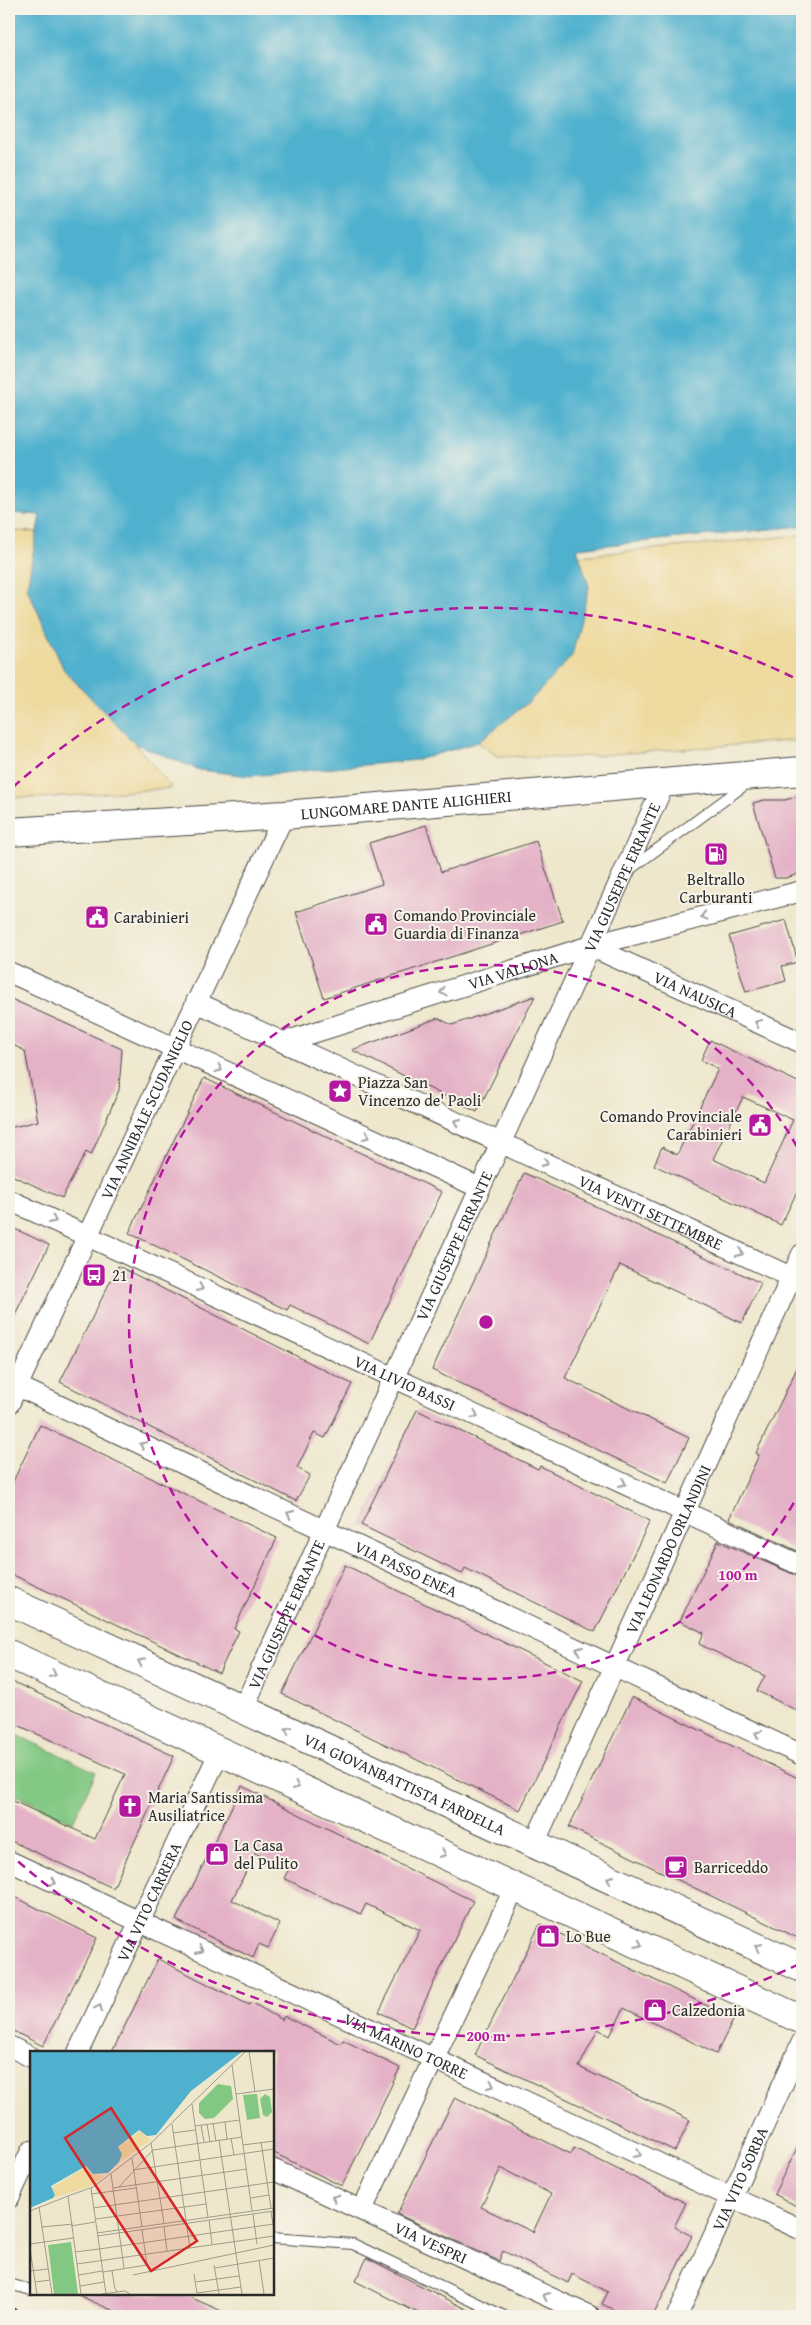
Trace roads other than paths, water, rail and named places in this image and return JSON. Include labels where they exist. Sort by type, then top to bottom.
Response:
[{"type":"main road","name":"LUNGOMARE DANTE ALIGHIERI","points":[[16,834],[284,815],[802,771]]},
{"type":"main road","name":"VIA GIOVANBATTISTA FARDELLA","points":[[9,1601],[802,1968]]},
{"type":"main road","points":[[9,1654],[802,2020]]},
{"type":"street","name":"VIA GIUSEPPE ERRANTE","points":[[243,1709],[665,782]]},
{"type":"street","name":"VIA ANNIBALE SCUDANIGLIO","points":[[12,1391],[87,1236],[284,815]]},
{"type":"street","name":"VIA VALLONA","points":[[284,1042],[590,946],[802,891]]},
{"type":"street","name":"VIA NAUSICA","points":[[590,946],[802,1043]]},
{"type":"street","points":[[9,972],[480,1188]]},
{"type":"street","name":"VIA VENTI SETTEMBRE","points":[[196,1002],[797,1279]]},
{"type":"street","name":"VIA LIVIO BASSI","points":[[9,1200],[802,1566]]},
{"type":"street","name":"VIA LEONARDO ORLANDINI","points":[[534,1844],[685,1512],[797,1279],[802,1254]]},
{"type":"street","name":"VIA PASSO ENEA","points":[[12,1391],[324,1530],[802,1755]]},
{"type":"street","name":"VIA VITO CARRERA","points":[[78,2051],[220,1751]]},
{"type":"street","name":"VIA MARINO TORRE","points":[[9,1861],[802,2230]]},
{"type":"street","points":[[362,2210],[515,1887]]},
{"type":"street","name":"VIA VITO SORBA","points":[[677,2316],[802,2042]]},
{"type":"street","points":[[9,2046],[30,2056]]},
{"type":"street","points":[[9,2198],[30,2152]]},
{"type":"street","name":"VIA VESPRI","points":[[274,2170],[590,2316]]},
{"type":"lane","points":[[623,875],[759,775]]},
{"type":"lane","points":[[274,2238],[353,2244],[504,2316]]},
{"type":"lane","points":[[9,2284],[30,2290]]},
{"type":"water","points":[[9,9],[802,9],[802,526],[577,548],[589,587],[572,656],[531,700],[478,742],[417,760],[250,776],[199,770],[134,743],[64,670],[27,588],[40,515],[9,513]]},
{"type":"railway","points":[[9,2308],[27,2316]]},
{"type":"place","name":"Beltrallo Carburanti","points":[[716,854]]},
{"type":"place","name":"Carabinieri","points":[[97,917]]},
{"type":"place","name":"Comando Provinciale Guardia di Finanza","points":[[376,924]]},
{"type":"place","name":"Piazza San Vincenzo de' Paoli","points":[[340,1091]]},
{"type":"place","name":"Comando Provinciale Carabinieri","points":[[760,1125]]},
{"type":"place","name":"21","points":[[94,1275]]},
{"type":"place","name":"Maria Santissima Ausiliatrice","points":[[130,1806]]},
{"type":"place","name":"La Casa del Pulito","points":[[217,1854]]},
{"type":"place","name":"Barriceddo","points":[[676,1867]]},
{"type":"place","name":"Lo Bue","points":[[548,1936]]},
{"type":"place","name":"Calzedonia","points":[[655,2010]]}]
